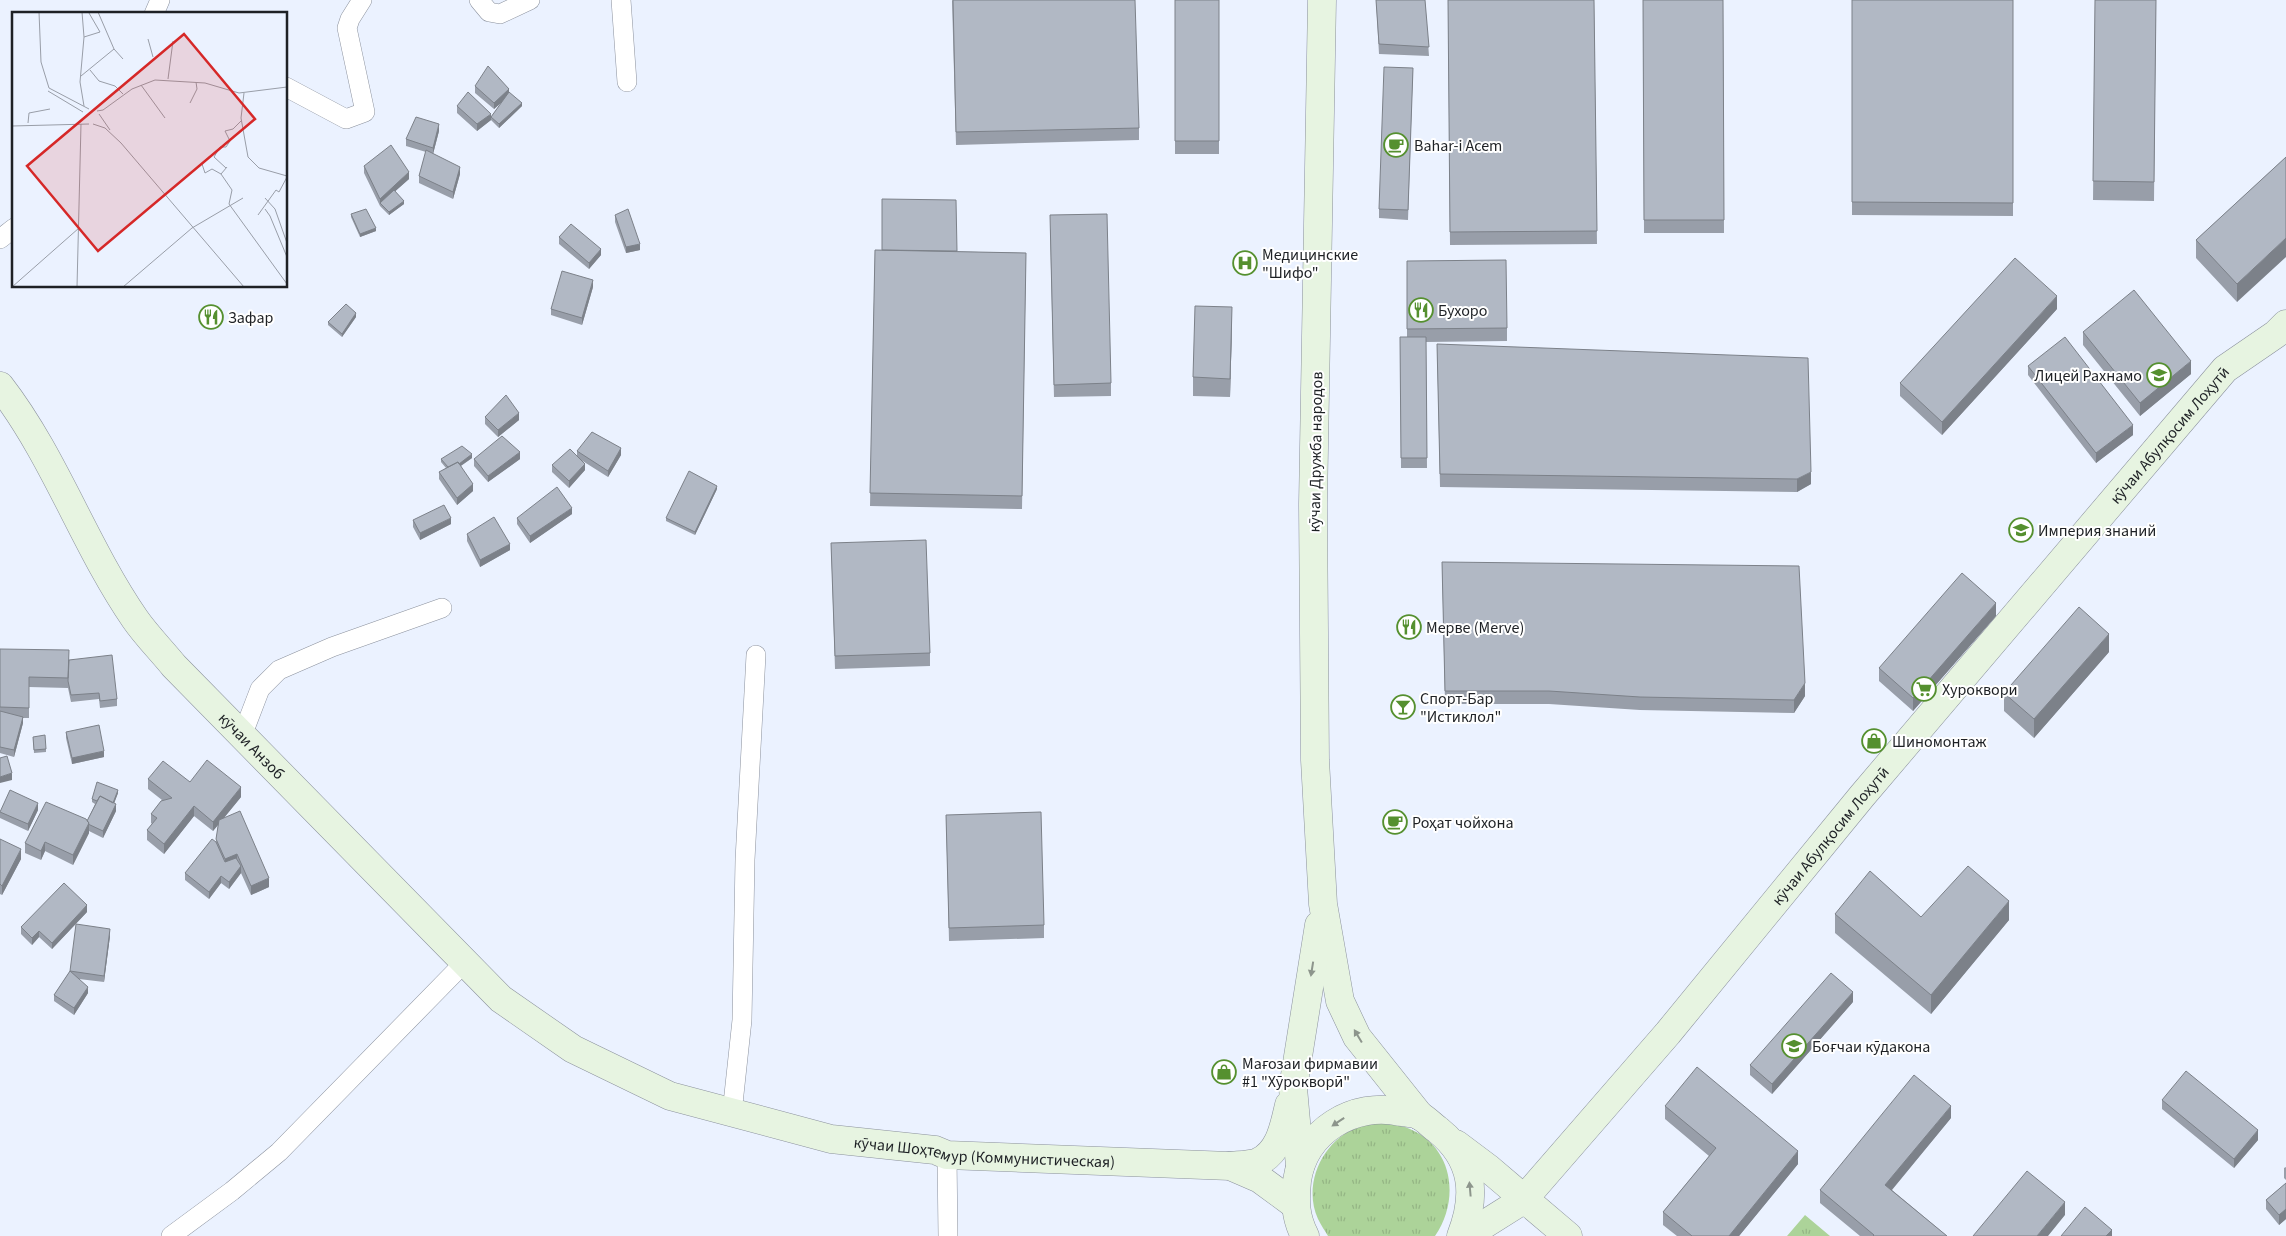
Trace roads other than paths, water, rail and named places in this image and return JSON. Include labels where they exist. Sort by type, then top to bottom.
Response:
[{"type":"street","points":[[155,12],[160,0]]},
{"type":"street","points":[[288,88],[346,119],[365,112],[347,28],[350,19],[362,0]]},
{"type":"street","points":[[479,0],[489,12],[500,14],[530,0]]},
{"type":"street","points":[[621,0],[627,82]]},
{"type":"street","name":"кӯчаи Дружба народов","points":[[1322,0],[1313,504],[1315,760],[1323,904]]},
{"type":"street","points":[[0,239],[12,230]]},
{"type":"street","name":"кӯчаи Абулқосим Лоҳутӣ","points":[[1466,1236],[1523,1200],[1668,1033],[1862,796],[2225,369],[2283,331]]},
{"type":"street","name":"кӯчаи Анзоб","points":[[0,386],[22,414],[111,578],[136,620],[174,666],[501,999],[573,1048],[670,1096]]},
{"type":"street","points":[[242,736],[260,689],[279,670],[332,647],[442,608]]},
{"type":"street","points":[[732,1113],[742,1020],[745,860],[756,655]]},
{"type":"street","points":[[1230,1166],[1257,1162],[1270,1154],[1282,1136],[1294,1088],[1323,904]]},
{"type":"street","points":[[1323,904],[1340,1001],[1358,1037],[1420,1116],[1488,1168],[1523,1200],[1568,1236]]},
{"type":"street","points":[[171,1236],[232,1191],[278,1152],[464,963]]},
{"type":"street","points":[[1294,1088],[1300,1166],[1294,1204],[1304,1236]]},
{"type":"street","name":"кӯчаи Шоҳтемур (Коммунистическая)","points":[[670,1096],[831,1139],[935,1150],[947,1155],[1230,1166],[1260,1179],[1294,1204]]},
{"type":"street","points":[[1300,1166],[1319,1135],[1349,1114],[1384,1108],[1420,1116]]},
{"type":"street","points":[[1452,1142],[1465,1164],[1471,1190],[1469,1215],[1461,1236]]},
{"type":"street","points":[[947,1155],[948,1236]]},
{"type":"place","name":"Bahar-i Acem","points":[[1396,145]]},
{"type":"place","name":"Медицинские \"Шифо\"","points":[[1245,263]]},
{"type":"place","name":"Бухоро","points":[[1421,310]]},
{"type":"place","name":"Зафар","points":[[211,317]]},
{"type":"place","name":"Лицей Рахнамо","points":[[2159,375]]},
{"type":"place","name":"Империя знаний","points":[[2021,530]]},
{"type":"place","name":"Мерве (Merve)","points":[[1409,627]]},
{"type":"place","name":"Хуроквори","points":[[1924,689]]},
{"type":"place","name":"Спорт-Бар \"Истиклол\"","points":[[1403,707]]},
{"type":"place","name":"Шиномонтаж","points":[[1874,741]]},
{"type":"place","name":"Роҳат чойхона","points":[[1395,822]]},
{"type":"place","name":"Боғчаи кӯдакона","points":[[1794,1046]]},
{"type":"place","name":"Мағозаи фирмавии #1 \"Хӯрокворӣ\"","points":[[1224,1072]]}]
